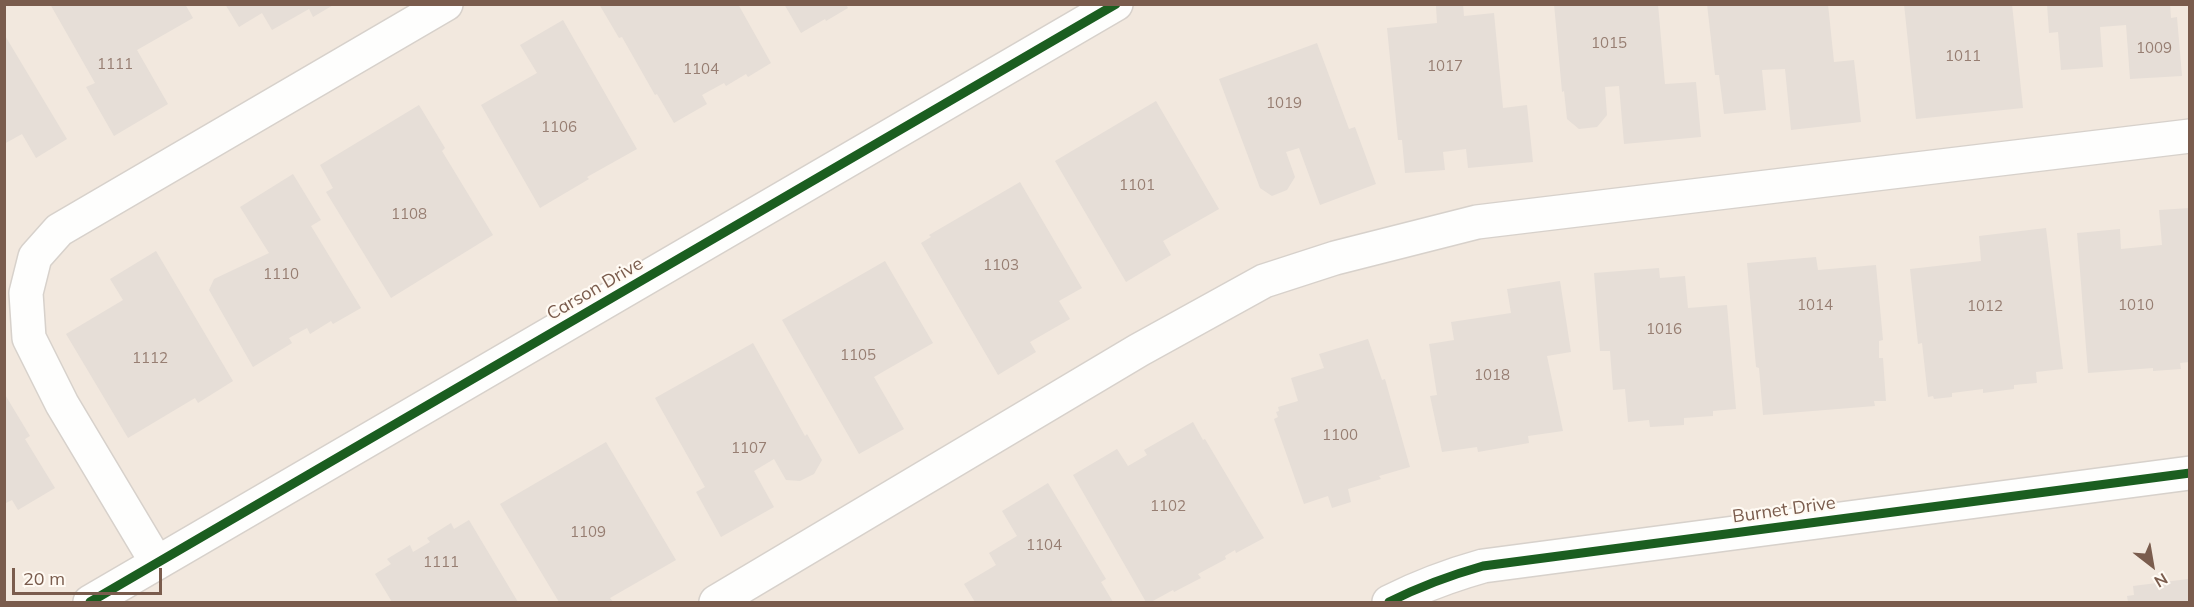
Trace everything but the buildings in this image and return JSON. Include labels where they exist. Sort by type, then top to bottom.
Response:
[{"type":"street","points":[[157,563],[62,404],[29,339],[26,293],[35,257],[59,230],[446,4]]},
{"type":"street","name":"Carson Drive","points":[[90,603],[1116,4]]},
{"type":"street","points":[[717,603],[1139,350],[1264,281],[1335,258],[1477,222],[2190,136]]},
{"type":"street","name":"Burnet Drive","points":[[1389,603],[1457,573],[1483,566],[2190,473]]},
{"type":"shaded area","points":[[5,5],[2189,5],[2189,602],[5,602]]},
{"type":"cycle path","points":[[90,602],[1116,4]]},
{"type":"cycle path","points":[[1389,602],[1435,582],[1483,566],[2190,473]]}]
